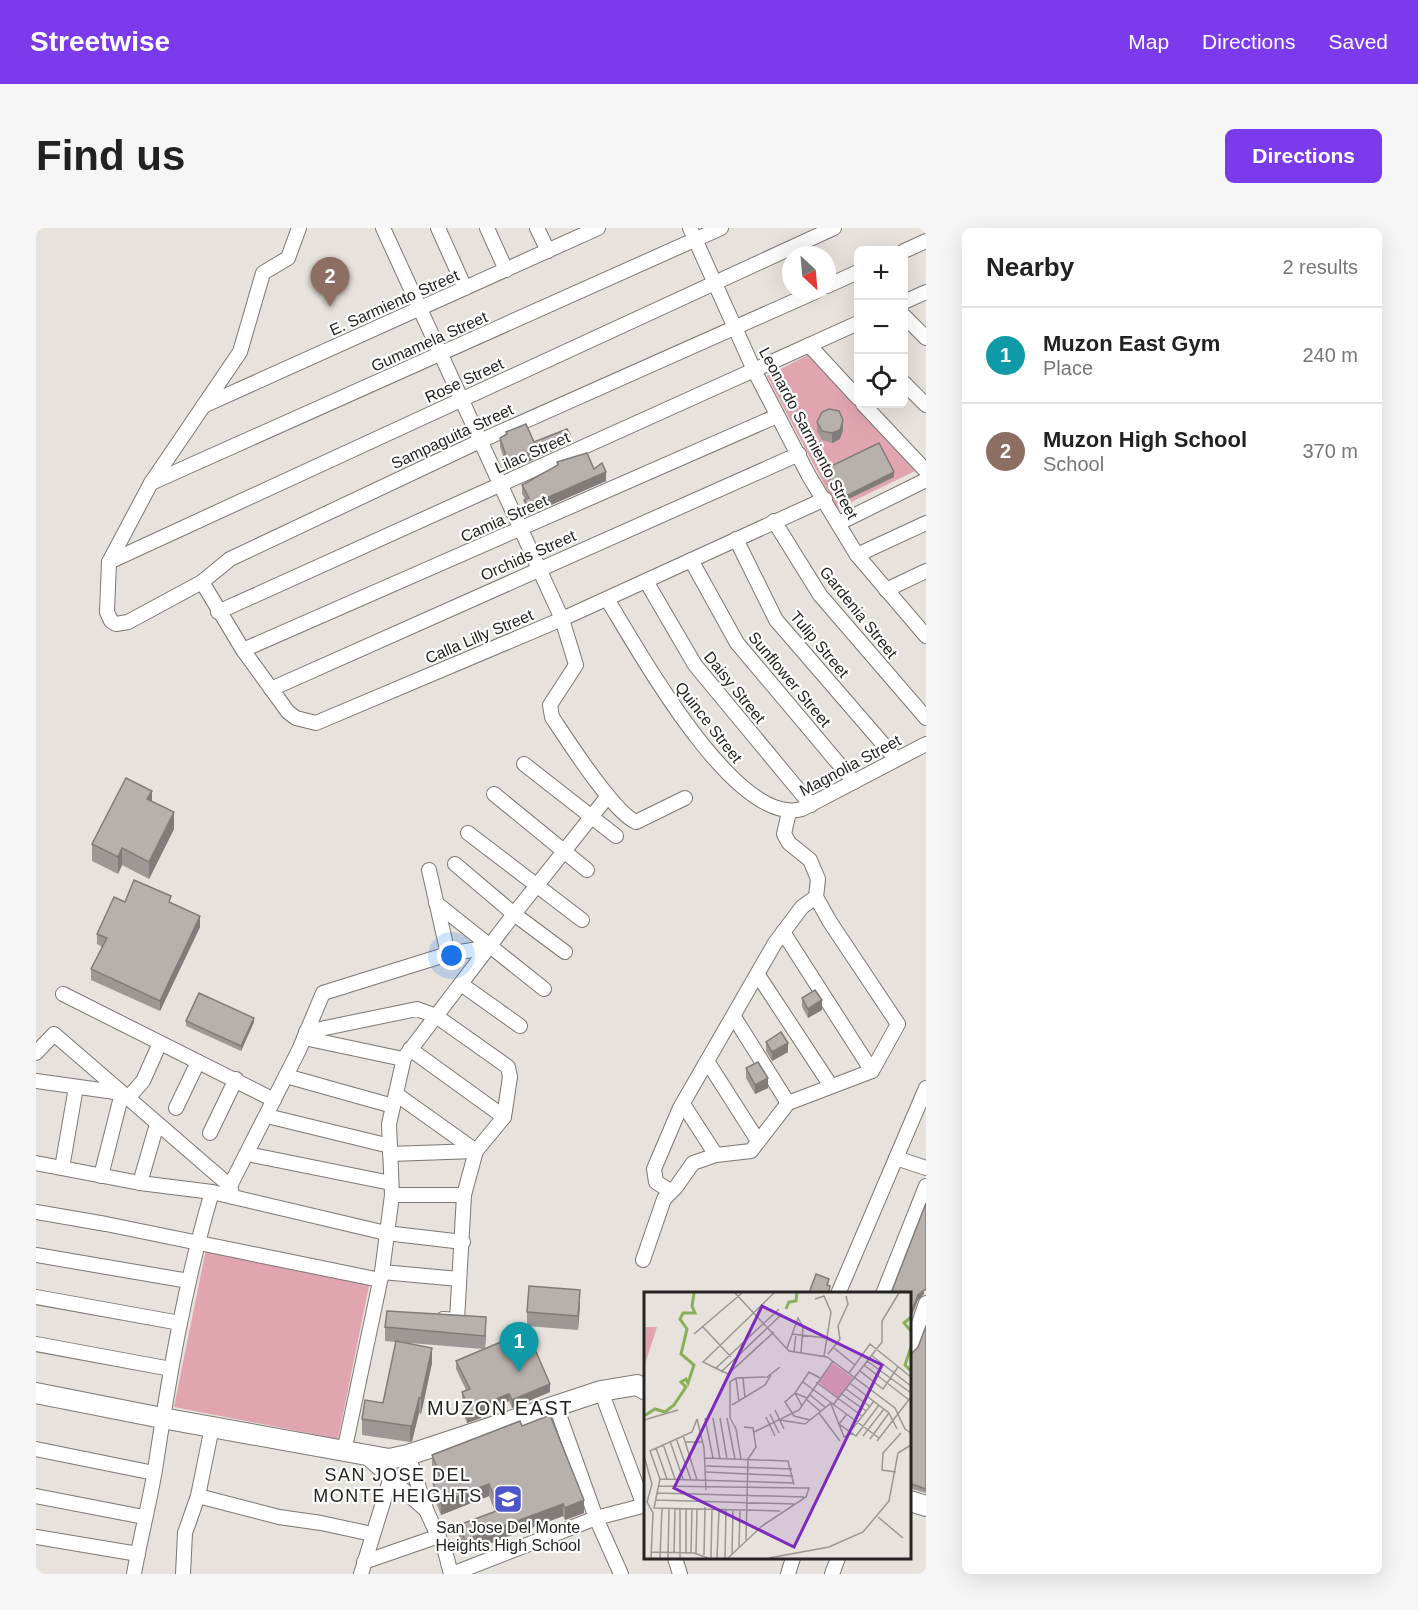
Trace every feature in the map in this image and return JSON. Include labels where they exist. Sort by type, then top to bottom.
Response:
[{"type":"street","points":[[109,562],[151,483],[240,352],[264,273],[288,258],[299,228]]},
{"type":"street","points":[[383,228],[562,619],[576,665],[550,705],[552,717],[608,796],[627,818],[636,822],[685,798]]},
{"type":"street","points":[[438,228],[465,288]]},
{"type":"street","points":[[487,228],[506,270]]},
{"type":"street","points":[[537,228],[548,251]]},
{"type":"street","name":"Gumamela Street","points":[[151,483],[441,354],[693,234],[721,228]]},
{"type":"street","name":"Rose Street","points":[[109,562],[834,228]]},
{"type":"street","name":"E. Sarmiento Street","points":[[203,406],[595,229]]},
{"type":"street","name":"Leonardo Sarmiento Street","points":[[693,234],[754,370],[809,476],[857,555],[926,636]]},
{"type":"street","points":[[908,249],[926,241]]},
{"type":"street","points":[[836,282],[854,274]]},
{"type":"street","points":[[908,300],[926,292]]},
{"type":"street","name":"Sampaguita Street","points":[[109,562],[107,612],[111,621],[116,624],[128,622],[202,582],[230,559],[480,441],[797,300]]},
{"type":"street","points":[[908,321],[926,339]]},
{"type":"street","name":"Lilac Street","points":[[218,612],[809,345],[854,329]]},
{"type":"street","points":[[809,345],[854,394]]},
{"type":"street","points":[[908,388],[926,405]]},
{"type":"street","points":[[867,408],[926,471]]},
{"type":"street","name":"Camia Street","points":[[243,650],[777,416]]},
{"type":"street","name":"Orchids Street","points":[[271,689],[799,453]]},
{"type":"street","points":[[838,523],[926,480]]},
{"type":"street","name":"Calla Lilly Street","points":[[202,582],[243,650],[288,712],[296,718],[316,723],[562,619],[825,499]]},
{"type":"street","name":"Gardenia Street","points":[[774,521],[820,595],[926,718]]},
{"type":"street","points":[[857,555],[926,523]]},
{"type":"street","name":"Tulip Street","points":[[736,539],[776,620],[896,759]]},
{"type":"street","name":"Sunflower Street","points":[[691,560],[737,643],[855,782]]},
{"type":"street","points":[[886,590],[926,571]]},
{"type":"street","name":"Daisy Street","points":[[646,581],[695,665],[811,805]]},
{"type":"street","name":"Quince Street","points":[[607,599],[675,711],[723,768],[757,799],[789,812]]},
{"type":"street","name":"Magnolia Street","points":[[789,812],[811,805],[926,744]]},
{"type":"street","points":[[524,764],[616,836]]},
{"type":"street","points":[[494,794],[587,870]]},
{"type":"street","points":[[344,1452],[379,1315],[391,1189],[389,1124],[407,1054],[608,796]]},
{"type":"street","points":[[643,1260],[664,1199],[676,1187],[693,1163],[716,1155],[751,1151],[788,1102],[872,1071],[898,1024],[816,897],[818,879],[810,860],[789,843],[784,834],[789,812]]},
{"type":"street","points":[[468,833],[582,920]]},
{"type":"street","points":[[455,864],[514,914],[565,952]]},
{"type":"street","points":[[429,870],[448,954]]},
{"type":"street","points":[[670,1191],[656,1182],[654,1169],[683,1104],[783,932],[802,907],[816,897]]},
{"type":"street","points":[[436,903],[544,989]]},
{"type":"street","points":[[783,932],[872,1071]]},
{"type":"street","points":[[232,1192],[247,1154],[286,1076],[323,993],[448,954],[490,947]]},
{"type":"street","points":[[758,975],[831,1086]]},
{"type":"street","points":[[461,984],[520,1026]]},
{"type":"street","points":[[63,994],[274,1100]]},
{"type":"street","points":[[305,1035],[417,1009],[436,1016],[508,1067],[510,1077],[504,1117],[476,1151],[464,1195],[457,1320],[433,1318]]},
{"type":"street","points":[[734,1017],[788,1102]]},
{"type":"street","points":[[36,1053],[54,1034],[232,1192]]},
{"type":"street","points":[[305,1035],[407,1054],[504,1117]]},
{"type":"street","points":[[101,1176],[125,1096],[143,1081],[160,1043]]},
{"type":"street","points":[[176,1108],[198,1062]]},
{"type":"street","points":[[708,1062],[758,1141]]},
{"type":"street","points":[[286,1076],[394,1100],[476,1151]]},
{"type":"street","points":[[210,1133],[236,1079]]},
{"type":"street","points":[[36,1081],[125,1096]]},
{"type":"street","points":[[62,1168],[76,1087]]},
{"type":"street","points":[[838,1292],[926,1088]]},
{"type":"street","points":[[683,1104],[716,1155]]},
{"type":"street","points":[[267,1116],[390,1150],[476,1151]]},
{"type":"street","points":[[140,1183],[157,1124]]},
{"type":"street","points":[[247,1154],[391,1189],[464,1195]]},
{"type":"street","points":[[896,1158],[926,1168]]},
{"type":"street","points":[[36,1163],[140,1183],[212,1192],[232,1192],[386,1233],[463,1242]]},
{"type":"street","points":[[883,1292],[926,1186]]},
{"type":"street","points":[[134,1574],[180,1323],[197,1243],[212,1192]]},
{"type":"street","points":[[36,1212],[381,1276],[459,1279]]},
{"type":"street","points":[[36,1255],[189,1281]]},
{"type":"street","points":[[36,1297],[180,1323]]},
{"type":"street","points":[[911,1344],[926,1303]]},
{"type":"street","points":[[36,1344],[171,1369]]},
{"type":"street","points":[[36,1393],[389,1459],[408,1455],[601,1391],[637,1385],[644,1389]]},
{"type":"street","points":[[408,1455],[451,1574],[596,1518],[644,1505],[601,1391]]},
{"type":"street","points":[[556,1406],[596,1518],[621,1574]]},
{"type":"street","points":[[183,1574],[185,1533],[198,1496],[212,1427]]},
{"type":"street","points":[[36,1449],[154,1473]]},
{"type":"street","points":[[364,1455],[427,1512]]},
{"type":"street","points":[[362,1568],[390,1480]]},
{"type":"street","points":[[36,1496],[144,1517]]},
{"type":"street","points":[[198,1496],[279,1517],[372,1534]]},
{"type":"street","points":[[911,1502],[926,1506]]},
{"type":"street","points":[[362,1568],[439,1536]]},
{"type":"street","points":[[36,1537],[138,1554]]},
{"type":"street","points":[[676,1559],[680,1574]]},
{"type":"street","points":[[788,1574],[792,1559]]},
{"type":"street","points":[[832,1574],[837,1559]]},
{"type":"shaded area","points":[[808,355],[854,404],[854,408],[858,408],[917,470],[837,509],[767,376]]},
{"type":"shaded area","points":[[206,1249],[370,1281],[338,1439],[174,1407]]},
{"type":"building","points":[[829,409],[839,411],[843,420],[840,430],[832,433],[822,431],[817,422],[822,412]]},
{"type":"building","points":[[526,424],[534,442],[567,429],[570,434],[508,462],[500,438],[507,434],[506,432]]},
{"type":"building","points":[[879,443],[894,472],[840,499],[825,469]]},
{"type":"building","points":[[587,453],[594,469],[602,463],[606,472],[528,506],[524,500],[529,498],[522,485],[558,465],[557,462]]},
{"type":"building","points":[[126,778],[152,791],[147,799],[174,812],[149,862],[122,848],[118,857],[92,844]]},
{"type":"building","points":[[134,880],[171,896],[169,902],[200,916],[160,1001],[91,969],[107,938],[97,934],[114,897],[125,902]]},
{"type":"building","points":[[815,990],[822,1000],[808,1009],[802,998]]},
{"type":"building","points":[[199,993],[254,1018],[241,1046],[186,1021]]},
{"type":"building","points":[[781,1032],[788,1043],[772,1052],[766,1042]]},
{"type":"building","points":[[758,1062],[768,1078],[755,1085],[746,1068]]},
{"type":"building","points":[[926,1203],[926,1290],[918,1295],[911,1313],[911,1292],[891,1292]]},
{"type":"building","points":[[816,1274],[829,1279],[827,1285],[830,1286],[830,1292],[809,1292]]},
{"type":"building","points":[[529,1286],[580,1290],[578,1316],[527,1312]]},
{"type":"building","points":[[387,1311],[486,1317],[485,1336],[385,1327]]},
{"type":"building","points":[[926,1326],[926,1489],[911,1484],[911,1353],[918,1347]]},
{"type":"building","points":[[527,1331],[550,1384],[512,1400],[509,1394],[480,1405],[481,1410],[467,1415],[464,1408],[468,1407],[462,1392],[470,1389],[456,1361]]},
{"type":"building","points":[[396,1341],[432,1348],[412,1426],[362,1419],[365,1400],[383,1403]]},
{"type":"building","name":"San Jose Del Monte Heights High School","points":[[550,1415],[584,1500],[565,1508],[563,1504],[465,1540],[459,1525],[499,1510],[489,1484],[441,1503],[433,1483],[442,1480],[432,1455],[520,1421],[522,1426]]},
{"type":"place","name":"Muzon High School","points":[[330,307]]},
{"type":"place","name":"Muzon East Gym","points":[[519,1372]]},
{"type":"place","name":"San Jose Del Monte Heights High School","points":[[508,1499]]},
{"type":"district","name":"MUZON EAST","points":[[500,1408]]},
{"type":"district","name":"SAN JOSE DEL MONTE HEIGHTS","points":[[398,1485]]}]
